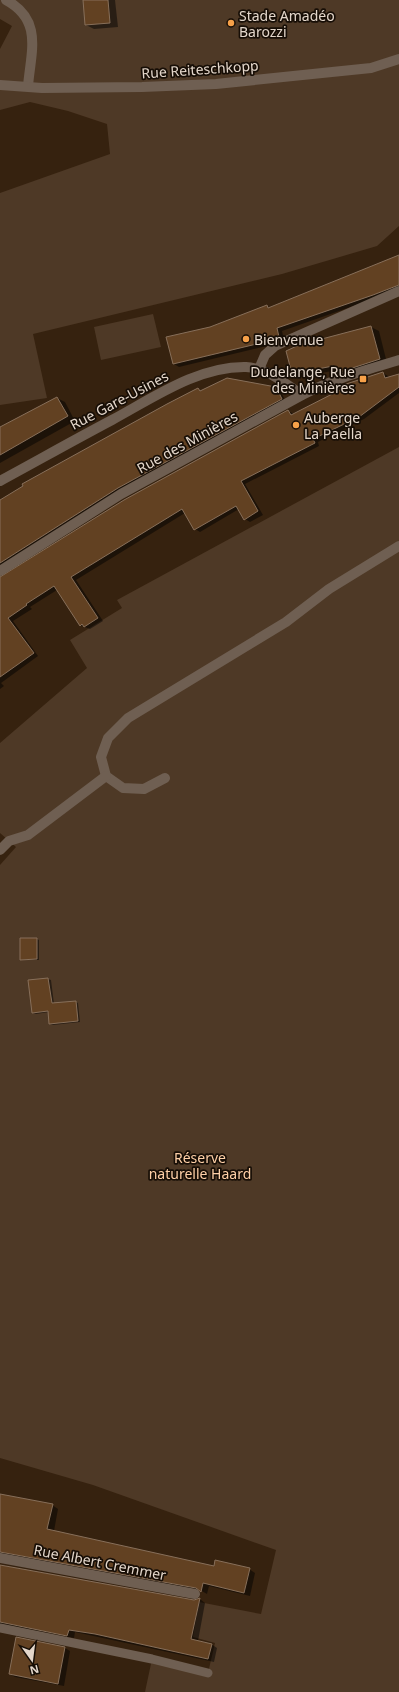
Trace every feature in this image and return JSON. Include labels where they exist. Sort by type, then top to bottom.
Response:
[{"type":"street","points":[[6,0],[18,7],[28,19],[32,33],[28,86]]},
{"type":"street","name":"Rue Reiteschkopp","points":[[0,85],[42,88],[101,88],[216,84],[371,68],[399,59]]},
{"type":"street","points":[[259,369],[265,355],[275,346],[399,291]]},
{"type":"street","name":"Rue des Minières","points":[[0,571],[121,494],[302,395],[324,384],[346,376],[399,360]]},
{"type":"street","name":"Rue Gare-Usines","points":[[0,481],[181,382],[199,376],[232,368],[247,367],[259,369],[302,395]]},
{"type":"street","points":[[165,778],[144,788],[123,788],[106,776],[101,757],[108,738],[128,718],[286,622],[329,589],[399,546]]},
{"type":"street","points":[[0,850],[9,841],[28,835],[106,776]]},
{"type":"street","name":"Rue Albert Cremmer","points":[[0,1558],[195,1594]]},
{"type":"lane","points":[[0,1628],[152,1659],[208,1673]]},
{"type":"green space","points":[[0,0],[399,0],[399,226],[377,246],[282,274],[33,334],[47,398],[0,405],[0,193],[110,154],[107,124],[68,111],[30,102],[0,110],[0,49],[12,26],[0,19]]},
{"type":"green space","points":[[153,314],[161,347],[101,360],[94,327]]},
{"type":"green space","name":"Réserve naturelle Haard","points":[[399,447],[399,1692],[145,1692],[152,1659],[208,1673],[215,1643],[193,1637],[199,1602],[261,1614],[276,1550],[93,1485],[0,1458],[0,865],[16,847],[0,833],[0,743],[87,668],[70,640],[122,608],[117,600]]},
{"type":"building","points":[[83,0],[108,0],[110,23],[85,25]]},
{"type":"building","points":[[399,255],[399,285],[277,328],[279,337],[265,342],[173,364],[166,337],[210,327],[267,305],[268,308]]},
{"type":"building","points":[[371,326],[380,359],[337,373],[333,366],[292,374],[286,351],[299,345]]},
{"type":"building","points":[[383,372],[385,378],[399,374],[399,387],[359,417],[313,439],[315,443],[241,481],[258,511],[244,520],[236,506],[194,530],[182,509],[71,577],[98,618],[84,627],[82,624],[80,626],[54,586],[26,604],[27,605],[8,618],[34,653],[0,677],[0,577],[124,500],[288,410],[291,415],[344,388],[343,385]]},
{"type":"building","points":[[227,378],[276,387],[282,399],[118,488],[0,563],[0,500],[23,486],[22,484],[167,404],[198,388],[200,391]]},
{"type":"building","points":[[57,397],[68,416],[0,455],[0,427]]},
{"type":"building","points":[[20,938],[37,938],[37,959],[20,960]]},
{"type":"building","points":[[48,978],[52,1003],[76,1001],[78,1021],[49,1024],[48,1011],[32,1013],[28,980]]},
{"type":"building","points":[[0,1494],[53,1504],[47,1529],[214,1566],[215,1560],[250,1568],[244,1593],[203,1583],[201,1592],[196,1588],[0,1552]]},
{"type":"building","points":[[0,1565],[194,1600],[200,1598],[191,1639],[212,1644],[208,1659],[95,1634],[69,1630],[67,1636],[0,1622]]},
{"type":"building","points":[[16,1637],[65,1647],[58,1684],[9,1674]]},
{"type":"place","name":"Stade Amadéo Barozzi","points":[[231,23]]},
{"type":"place","name":"Bienvenue","points":[[246,339]]},
{"type":"place","name":"Dudelange, Rue des Minières","points":[[363,379]]},
{"type":"place","name":"Auberge La Paella","points":[[296,425]]}]
